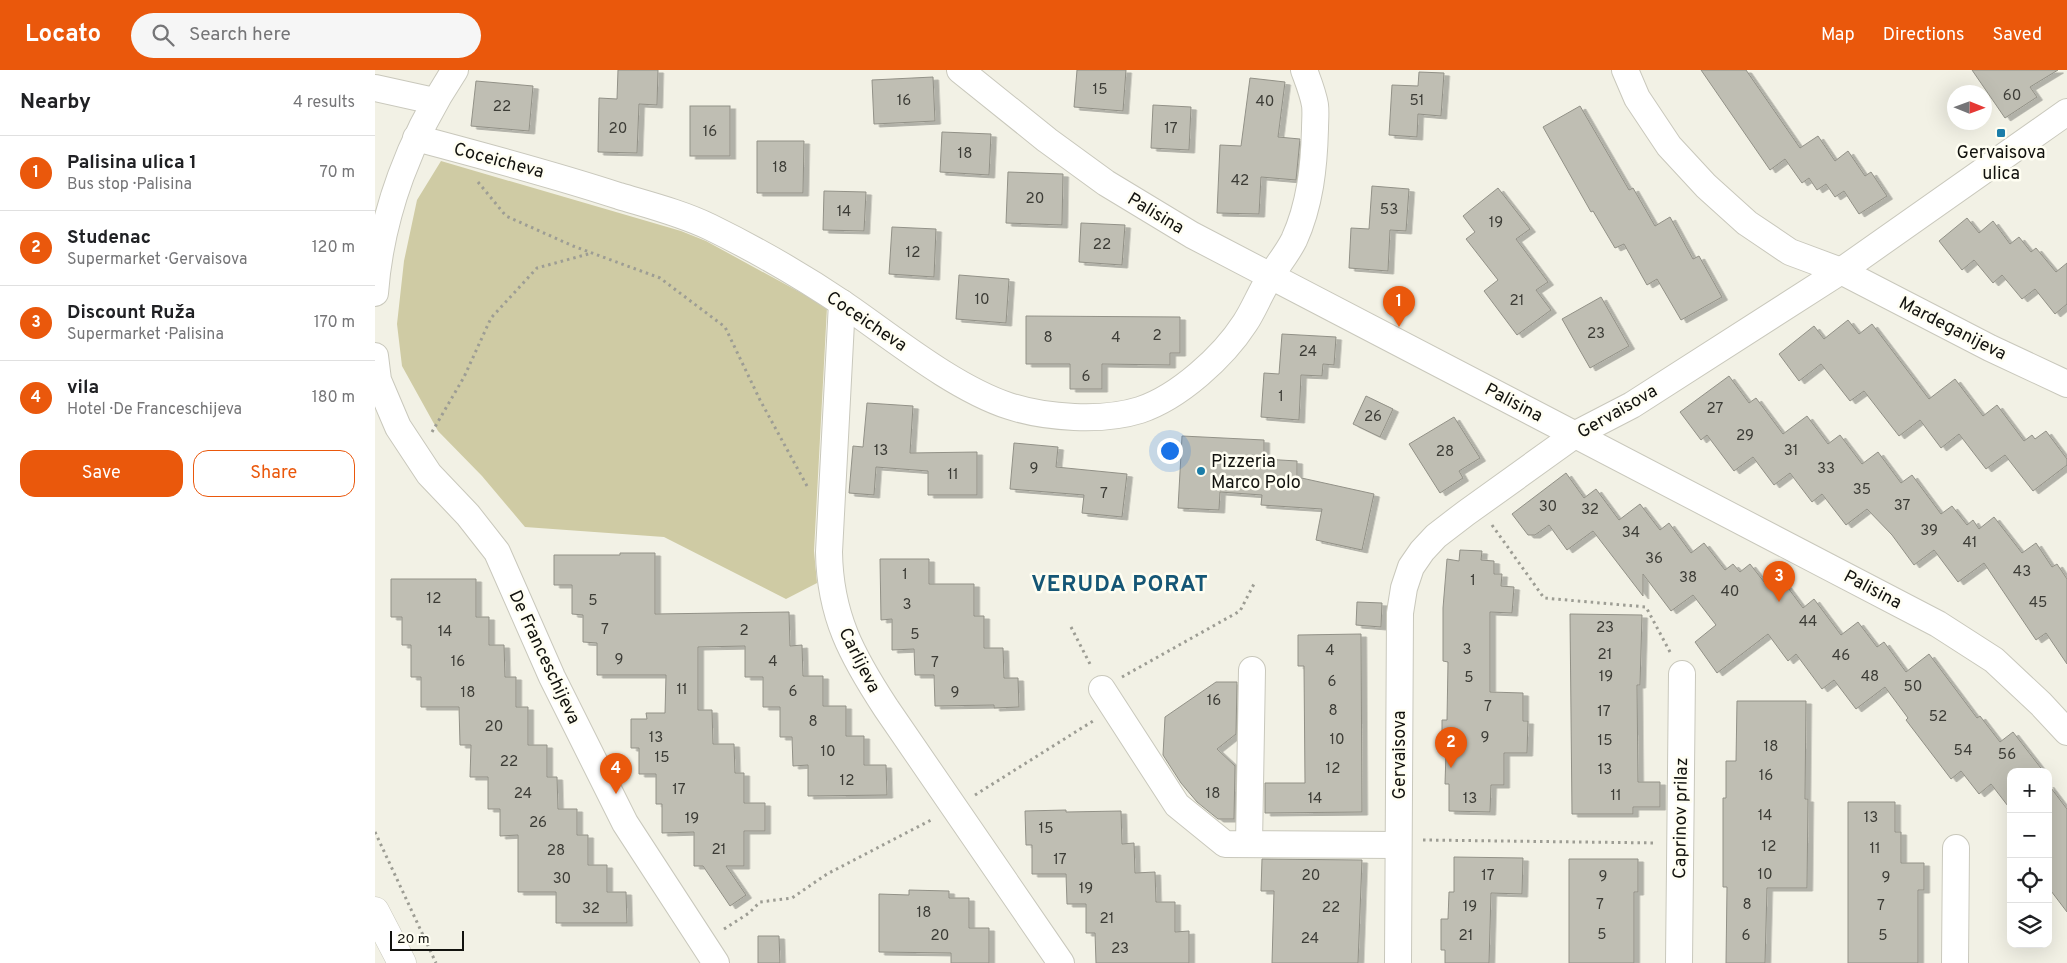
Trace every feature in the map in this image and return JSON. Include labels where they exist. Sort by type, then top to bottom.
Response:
[{"type":"main road","points":[[375,911],[401,963]]},
{"type":"street","points":[[375,293],[377,264],[393,196],[434,101],[455,70]]},
{"type":"street","name":"Palisina","points":[[960,70],[1047,140],[1106,183],[1192,235],[1939,624],[1993,660],[2041,704],[2067,732]]},
{"type":"street","name":"Coceicheva","points":[[417,138],[560,177],[682,215],[707,225],[762,254],[843,303],[940,371],[974,390],[1008,406],[1044,415],[1083,417],[1121,414],[1141,410],[1161,400],[1193,379],[1221,352],[1245,324],[1270,275],[1295,237],[1301,224],[1311,183],[1315,160],[1315,104],[1304,70]]},
{"type":"street","name":"Mardeganijeva","points":[[1625,70],[1637,98],[1669,146],[1706,186],[1747,223],[1790,252],[1841,270],[1990,348],[2067,384]]},
{"type":"street","points":[[375,88],[434,101]]},
{"type":"street","name":"Gervaisova","points":[[1398,963],[1400,613],[1404,588],[1411,567],[1422,551],[1436,536],[1477,504],[1575,434],[1632,405],[1841,270],[2067,112]]},
{"type":"street","name":"Carlijeva","points":[[843,303],[829,580],[845,638],[863,671],[1061,963]]},
{"type":"street","name":"De Franceschijeva","points":[[375,356],[378,380],[394,419],[429,474],[468,516],[497,552],[552,678],[625,823],[710,953]]},
{"type":"street","points":[[1249,844],[1252,670]]},
{"type":"street","name":"Caprinov prilaz","points":[[1679,963],[1681,674]]},
{"type":"street","points":[[1108,698],[1177,805],[1225,844],[1398,843]]},
{"type":"street","points":[[1955,963],[1956,848]]},
{"type":"path","points":[[477,181],[506,216],[593,253],[660,278],[725,327],[760,400],[811,494]]},
{"type":"path","points":[[418,457],[463,377],[491,318],[537,268],[593,253]]},
{"type":"path","points":[[1477,504],[1544,598],[1647,607],[1681,674]]},
{"type":"path","points":[[710,953],[760,902],[792,898],[827,874],[954,807],[1108,698],[1239,611],[1255,582]]},
{"type":"path","points":[[1071,627],[1108,698]]},
{"type":"path","points":[[375,832],[436,963]]},
{"type":"path","points":[[1398,843],[1680,843]]},
{"type":"shaded area","points":[[441,161],[681,231],[706,241],[827,307],[814,551],[817,583],[786,599],[664,537],[525,527],[482,476],[438,431],[402,366],[397,324],[404,261],[417,200]]},
{"type":"building","points":[[618,70],[658,70],[657,105],[639,104],[637,153],[598,152],[599,98],[617,99]]},
{"type":"building","points":[[1077,70],[1126,70],[1123,111],[1074,107]]},
{"type":"building","points":[[1701,70],[1746,70],[1800,148],[1818,136],[1835,161],[1848,151],[1865,176],[1871,172],[1887,196],[1859,214],[1844,191],[1835,197],[1826,184],[1817,190],[1809,178],[1802,183],[1785,159],[1770,170]]},
{"type":"building","points":[[1972,70],[2058,70],[2030,87],[2037,97],[2005,118],[1992,99],[1992,85],[1982,85]]},
{"type":"building","points":[[1419,72],[1444,73],[1441,116],[1418,114],[1417,137],[1389,135],[1392,85],[1418,86]]},
{"type":"building","points":[[933,77],[935,121],[874,124],[872,80]]},
{"type":"building","points":[[1250,78],[1285,82],[1278,137],[1300,139],[1296,180],[1261,177],[1259,214],[1217,213],[1220,145],[1241,146]]},
{"type":"building","points":[[476,81],[533,86],[529,131],[471,126]]},
{"type":"building","points":[[1153,105],[1191,107],[1189,150],[1151,148]]},
{"type":"building","points":[[690,106],[730,106],[730,156],[690,156]]},
{"type":"building","points":[[1580,106],[1629,190],[1633,188],[1655,226],[1670,217],[1693,259],[1699,256],[1722,297],[1681,320],[1657,279],[1647,285],[1624,244],[1615,248],[1593,211],[1591,212],[1543,127]]},
{"type":"building","points":[[942,132],[991,134],[989,175],[940,172]]},
{"type":"building","points":[[757,141],[804,141],[803,193],[757,193]]},
{"type":"building","points":[[1008,172],[1063,174],[1062,225],[1006,223]]},
{"type":"building","points":[[1372,186],[1409,189],[1406,231],[1390,230],[1388,271],[1349,268],[1351,228],[1369,229]]},
{"type":"building","points":[[1498,188],[1530,229],[1516,239],[1548,282],[1536,290],[1551,310],[1517,335],[1484,291],[1498,280],[1466,239],[1475,232],[1463,216]]},
{"type":"building","points":[[824,191],[866,192],[864,231],[823,230]]},
{"type":"building","points":[[1967,218],[1979,233],[1993,221],[2010,244],[2019,237],[2031,252],[2036,248],[2056,272],[2067,263],[2067,304],[2055,314],[2035,289],[2022,299],[2002,275],[1993,283],[1974,260],[1962,270],[1939,241]]},
{"type":"building","points":[[1081,223],[1125,225],[1122,265],[1079,262]]},
{"type":"building","points":[[892,227],[936,229],[934,277],[889,274]]},
{"type":"building","points":[[959,275],[1009,279],[1006,323],[956,319]]},
{"type":"building","points":[[1601,297],[1629,346],[1590,368],[1562,319]]},
{"type":"building","points":[[1026,316],[1180,317],[1180,353],[1170,353],[1170,365],[1102,364],[1102,389],[1070,389],[1070,364],[1026,364]]},
{"type":"building","points":[[1848,320],[1859,334],[1872,324],[1929,399],[1955,379],[1983,416],[1997,405],[2024,441],[2032,435],[2035,439],[2046,431],[2067,459],[2067,465],[2033,491],[2005,455],[1986,469],[1959,434],[1941,448],[1920,420],[1899,436],[1864,391],[1850,401],[1821,364],[1799,381],[1779,354],[1814,326],[1824,339]]},
{"type":"building","points":[[1282,334],[1336,337],[1334,365],[1323,364],[1322,376],[1301,375],[1299,420],[1261,417],[1264,373],[1279,374]]},
{"type":"building","points":[[1729,376],[1749,403],[1756,398],[1783,434],[1807,416],[1828,444],[1840,435],[1862,464],[1878,452],[1901,483],[1912,475],[1941,514],[1952,506],[1967,525],[1973,520],[1979,529],[1994,517],[2022,553],[2036,543],[2052,567],[2057,564],[2067,579],[2067,664],[2046,633],[2036,640],[1984,563],[1958,582],[1934,550],[1914,565],[1892,535],[1867,509],[1846,525],[1822,494],[1812,502],[1790,473],[1774,485],[1753,457],[1734,471],[1707,435],[1701,440],[1680,412]]},
{"type":"building","points":[[1366,396],[1393,409],[1380,437],[1353,424]]},
{"type":"building","points":[[867,403],[913,406],[910,453],[977,452],[977,495],[928,495],[928,471],[876,467],[874,495],[849,493],[853,446],[863,447]]},
{"type":"building","points":[[1454,417],[1480,458],[1459,471],[1463,478],[1440,493],[1409,444]]},
{"type":"building","points":[[1182,436],[1264,440],[1264,459],[1297,461],[1297,477],[1374,494],[1362,550],[1316,540],[1322,509],[1261,505],[1262,495],[1220,492],[1219,510],[1178,508]]},
{"type":"building","points":[[1014,443],[1058,447],[1056,467],[1127,474],[1122,517],[1082,513],[1084,495],[1010,489]]},
{"type":"building","points":[[1566,473],[1584,498],[1596,489],[1619,520],[1640,504],[1660,530],[1669,523],[1691,553],[1704,543],[1725,570],[1733,564],[1740,572],[1750,564],[1768,587],[1780,577],[1803,608],[1814,599],[1841,635],[1858,622],[1877,647],[1884,642],[1906,672],[1929,654],[1977,718],[1980,716],[2000,742],[2013,732],[2041,768],[2007,768],[2007,805],[1991,784],[1979,794],[1961,771],[1951,779],[1906,720],[1908,718],[1885,687],[1856,709],[1834,680],[1822,689],[1796,654],[1788,661],[1768,634],[1717,673],[1695,642],[1716,625],[1693,595],[1671,611],[1643,574],[1643,596],[1593,531],[1567,550],[1549,525],[1535,535],[1528,535],[1512,514]]},
{"type":"building","points":[[1460,550],[1482,551],[1481,560],[1494,561],[1494,574],[1502,574],[1501,586],[1514,587],[1512,613],[1490,612],[1490,692],[1523,693],[1523,721],[1528,721],[1527,753],[1504,753],[1504,785],[1491,785],[1490,812],[1449,811],[1449,784],[1445,784],[1446,752],[1442,752],[1442,720],[1447,720],[1448,662],[1443,661],[1443,608],[1447,559],[1459,561]]},
{"type":"building","points":[[620,553],[655,553],[655,614],[789,612],[790,646],[802,645],[803,676],[823,676],[823,706],[846,706],[846,736],[864,736],[864,765],[886,765],[887,795],[808,796],[808,765],[793,766],[792,737],[780,737],[780,707],[763,707],[763,677],[745,677],[745,646],[698,647],[698,710],[712,710],[713,744],[734,744],[735,773],[744,773],[744,803],[765,803],[765,831],[744,831],[744,866],[726,866],[746,895],[730,906],[703,866],[694,866],[694,832],[662,833],[662,804],[656,804],[656,774],[639,774],[639,748],[631,748],[631,719],[647,719],[646,713],[665,713],[666,675],[597,675],[597,643],[583,642],[583,615],[572,614],[572,585],[554,585],[554,555],[620,555]]},
{"type":"building","points":[[880,559],[929,559],[929,584],[974,584],[974,616],[984,616],[984,648],[1003,648],[1004,678],[1018,678],[1019,707],[994,708],[994,705],[935,706],[934,675],[915,675],[914,649],[892,650],[892,619],[881,620]]},
{"type":"building","points":[[391,579],[476,579],[476,617],[489,617],[489,645],[504,645],[505,677],[516,677],[516,707],[528,707],[528,745],[547,745],[547,777],[557,777],[558,809],[577,809],[577,835],[588,835],[588,865],[607,865],[607,892],[626,892],[627,923],[556,923],[556,892],[518,892],[518,835],[500,836],[500,809],[488,809],[488,777],[470,777],[471,745],[460,745],[459,707],[421,707],[421,677],[411,677],[411,645],[402,645],[402,617],[391,617]]},
{"type":"building","points":[[1357,602],[1382,603],[1381,627],[1356,625]]},
{"type":"building","points":[[1570,614],[1642,615],[1640,685],[1637,685],[1638,782],[1660,782],[1660,807],[1633,807],[1633,814],[1572,814]]},
{"type":"building","points":[[1361,634],[1362,812],[1265,813],[1265,783],[1305,783],[1304,666],[1298,666],[1298,635]]},
{"type":"building","points":[[1216,682],[1237,682],[1236,734],[1217,749],[1235,766],[1234,819],[1218,819],[1197,802],[1181,783],[1163,755],[1165,717]]},
{"type":"building","points":[[1737,701],[1806,701],[1805,799],[1808,799],[1807,888],[1767,888],[1765,963],[1726,963],[1727,887],[1723,887],[1723,798],[1726,798],[1726,761],[1736,761]]},
{"type":"building","points":[[2052,789],[2067,809],[2067,912],[2052,892]]},
{"type":"building","points":[[1848,802],[1895,802],[1895,832],[1901,832],[1901,863],[1924,863],[1924,890],[1918,890],[1918,963],[1848,963]]},
{"type":"building","points":[[1066,810],[1066,812],[1121,811],[1122,844],[1134,843],[1135,873],[1155,872],[1156,902],[1175,902],[1175,932],[1189,931],[1189,963],[1096,963],[1095,933],[1086,933],[1086,904],[1067,904],[1066,874],[1032,874],[1032,845],[1026,845],[1025,811]]},
{"type":"building","points":[[1454,857],[1523,858],[1522,894],[1491,893],[1489,963],[1445,963],[1445,950],[1441,950],[1441,919],[1448,919],[1449,892],[1454,892]]},
{"type":"building","points":[[1262,859],[1362,860],[1358,963],[1272,963],[1274,891],[1261,891]]},
{"type":"building","points":[[1569,859],[1638,859],[1638,892],[1634,892],[1634,963],[1569,963]]},
{"type":"building","points":[[909,890],[949,891],[949,898],[969,898],[969,928],[989,928],[989,963],[951,963],[951,953],[879,952],[879,894],[909,895]]},
{"type":"building","points":[[758,936],[779,936],[780,963],[758,963]]},
{"type":"place","name":"Gervaisova ulica","points":[[2001,133]]},
{"type":"place","name":"Palisina ulica 1","points":[[1399,327]]},
{"type":"place","name":"Pizzeria Marco Polo","points":[[1201,471]]},
{"type":"place","name":"Discount Ruža","points":[[1779,602]]},
{"type":"place","name":"Studenac","points":[[1451,768]]},
{"type":"place","name":"vila","points":[[616,794]]},
{"type":"district","name":"VERUDA PORAT","points":[[1120,583]]}]
